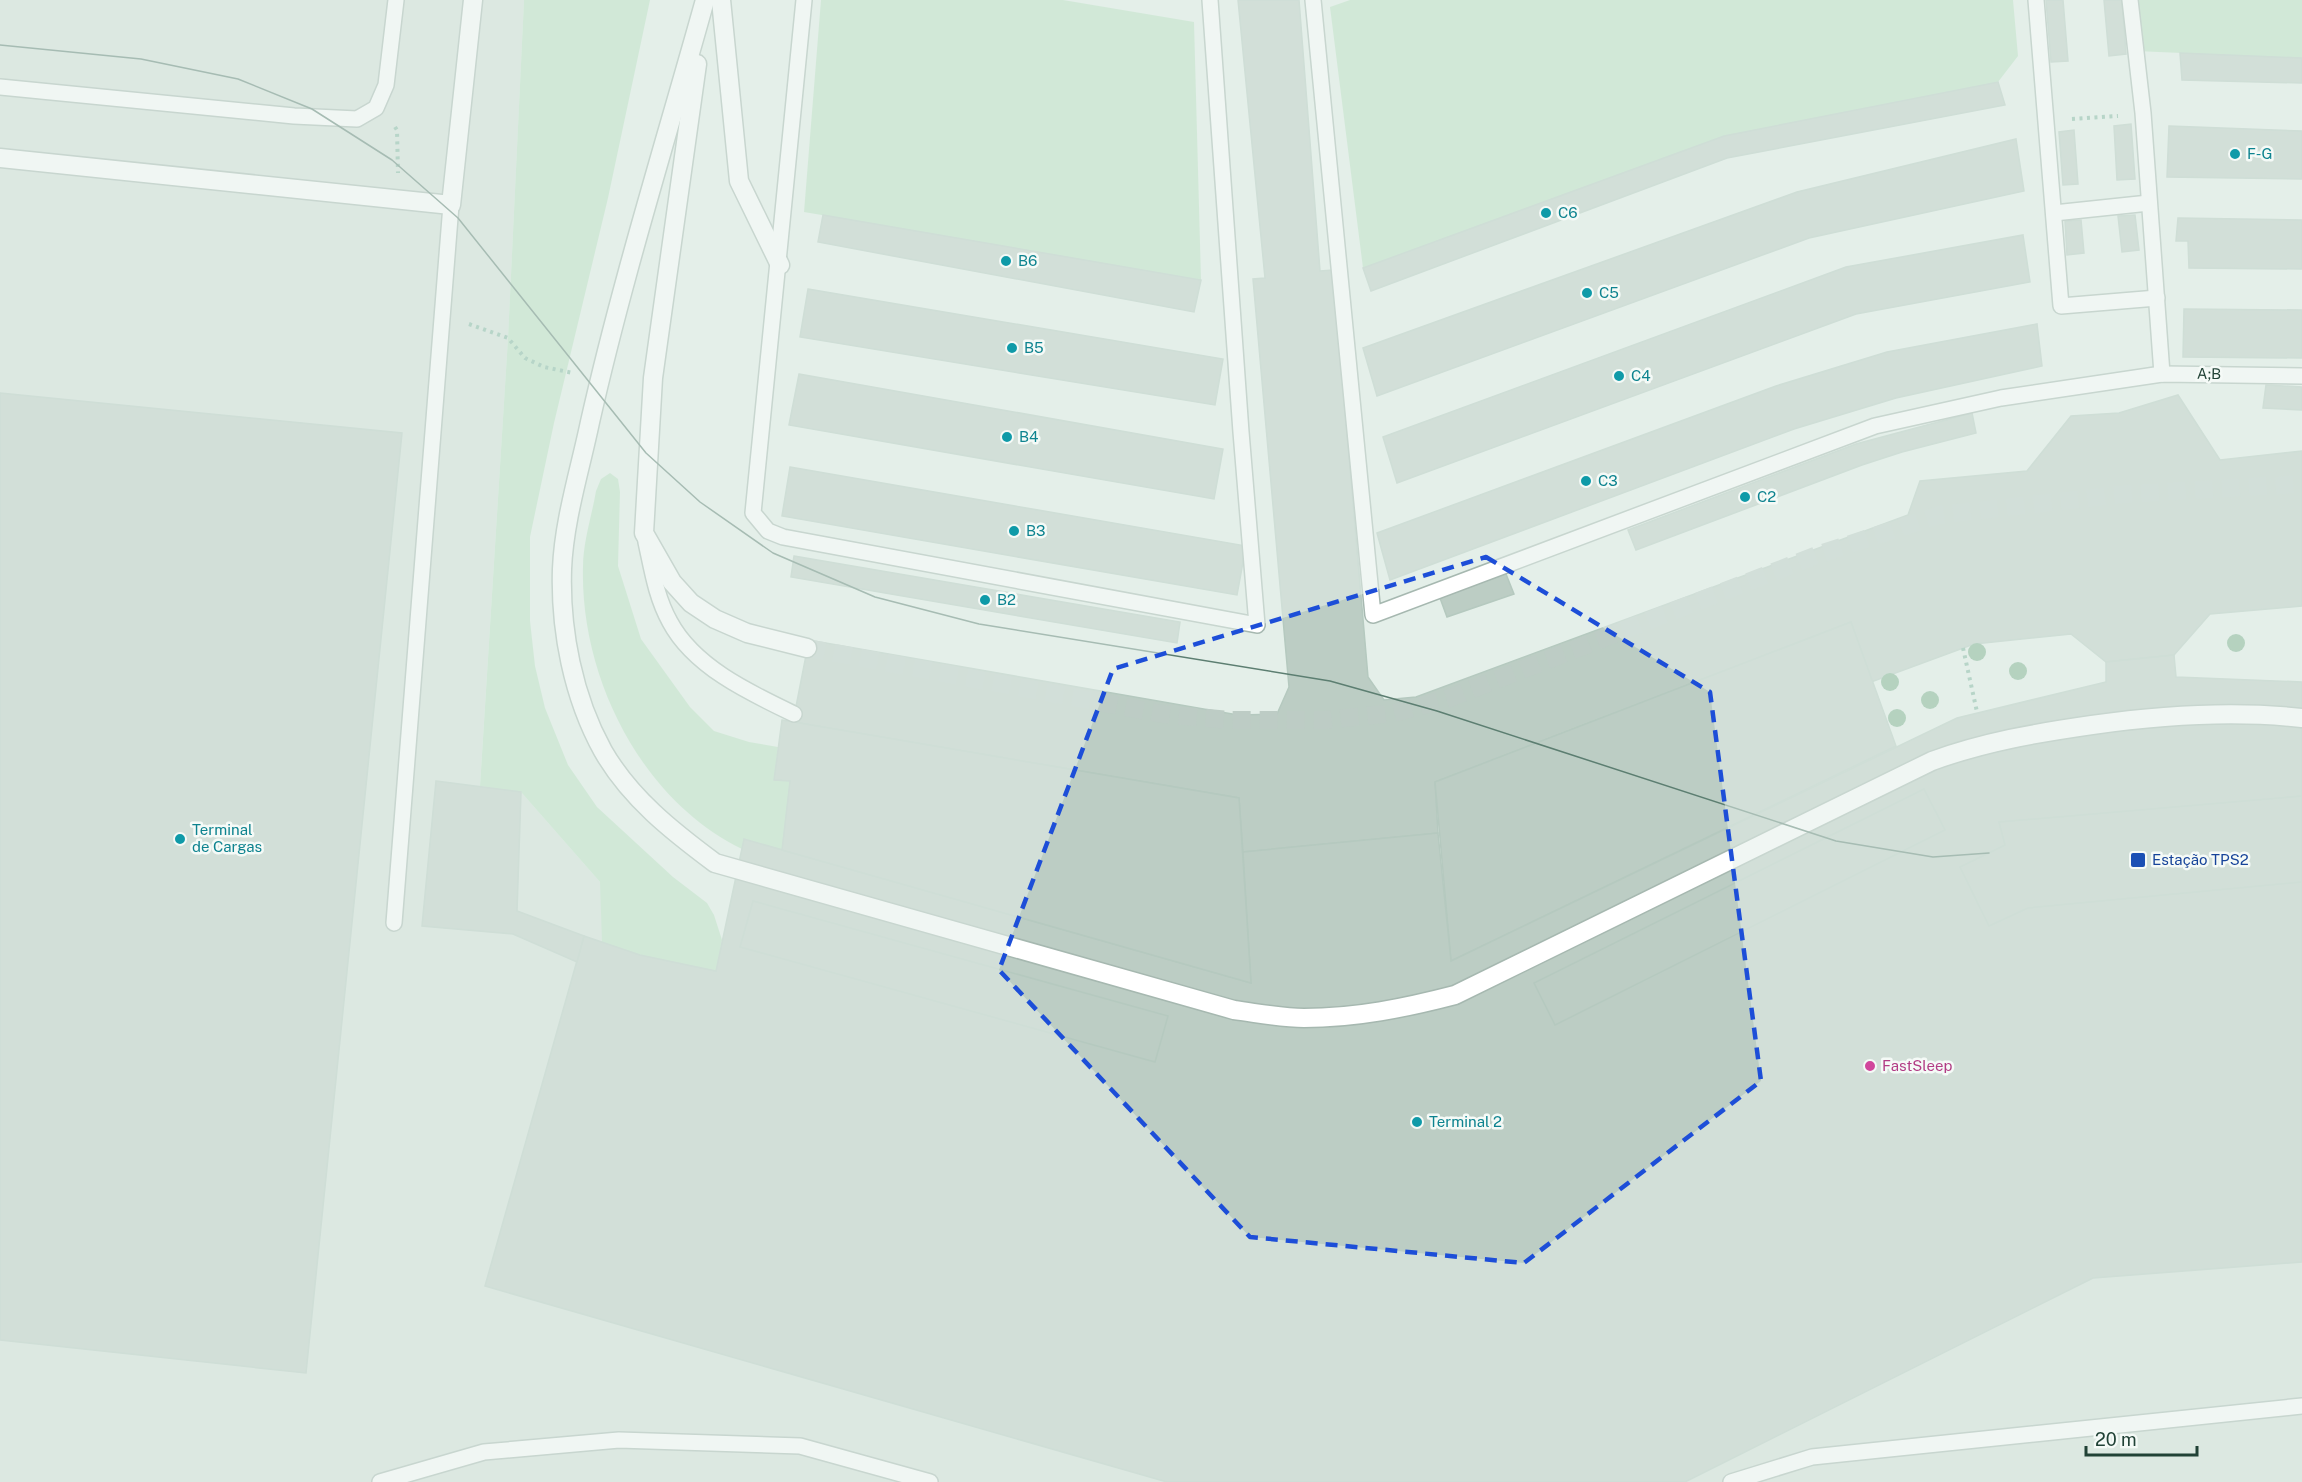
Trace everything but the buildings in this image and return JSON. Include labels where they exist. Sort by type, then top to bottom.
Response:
[{"type":"street","points":[[0,158],[451,205],[473,0]]},
{"type":"street","points":[[705,0],[600,376],[574,497],[562,568],[563,614],[570,663],[602,750],[626,786],[666,825],[715,863],[1234,1010],[1302,1018],[1356,1016],[1403,1009],[1455,995],[1932,761],[1973,746],[2019,735],[2145,718],[2226,712],[2302,718]]},
{"type":"street","points":[[705,0],[653,378],[644,533],[672,582],[691,603],[715,619],[747,633],[807,648]]},
{"type":"street","points":[[721,0],[739,181],[780,265]]},
{"type":"lane","points":[[0,87],[294,116],[357,119],[375,108],[386,85],[396,0]]},
{"type":"lane","points":[[804,0],[780,265],[753,513],[768,531],[783,537],[1257,625],[1210,0]]},
{"type":"lane","name":"A;B","points":[[1313,0],[1373,615],[1875,426],[2001,398],[2162,374],[2302,376]]},
{"type":"lane","points":[[2036,0],[2061,306],[2157,298]]},
{"type":"lane","points":[[2130,0],[2143,113],[2162,374]]},
{"type":"lane","points":[[2054,213],[2149,203]]},
{"type":"lane","points":[[394,923],[451,205]]},
{"type":"lane","points":[[644,533],[662,606],[671,624],[694,652],[727,678],[757,697],[794,714]]},
{"type":"lane","points":[[1731,1482],[1812,1456],[2302,1406]]},
{"type":"lane","points":[[380,1482],[484,1452],[619,1440],[800,1446],[930,1482]]},
{"type":"path","points":[[375,108],[397,130],[399,200]]},
{"type":"path","points":[[2046,121],[2143,113]]},
{"type":"path","points":[[442,315],[508,338],[525,358],[544,368],[600,376]]},
{"type":"path","points":[[1963,648],[1977,711]]},
{"type":"highlighted area","points":[[1486,557],[1710,692],[1761,1081],[1524,1263],[1250,1237],[999,970],[1113,669]]},
{"type":"shaded area","points":[[0,0],[524,0],[508,338],[480,785],[521,792],[600,882],[716,971],[722,940],[740,946],[1168,1016],[2302,820],[2302,1482],[0,1482]]},
{"type":"green space","points":[[524,0],[650,0],[608,198],[554,423],[530,537],[530,621],[535,666],[545,708],[568,765],[597,807],[673,877],[707,903],[714,915],[722,940],[716,971],[640,955],[602,942],[600,882],[521,792],[480,786],[508,338]]},
{"type":"green space","points":[[821,0],[1063,0],[1194,22],[1201,280],[804,212]]},
{"type":"green space","points":[[1350,0],[2013,0],[2018,56],[1998,82],[1724,136],[1363,268],[1330,7]]},
{"type":"green space","points":[[2134,0],[2302,0],[2302,58],[2135,51]]},
{"type":"green space","points":[[610,473],[618,479],[620,492],[618,566],[641,639],[690,707],[714,731],[749,742],[778,747],[774,779],[790,781],[782,850],[745,839],[742,849],[706,827],[674,800],[647,767],[624,731],[605,692],[592,651],[585,609],[583,558],[596,491],[601,479]]},
{"type":"tunnel","points":[[807,648],[1163,714],[1230,720],[1325,720],[1394,713],[1447,699],[1820,554],[1939,515],[2126,494],[2302,484]]},
{"type":"tram line","points":[[0,45],[141,59],[238,79],[312,109],[392,160],[458,218],[646,453],[700,502],[773,553],[875,597],[979,624],[1330,681],[1437,711],[1836,841],[1933,857],[1989,853]]},
{"type":"place","name":"F-G","points":[[2235,154]]},
{"type":"place","name":"C6","points":[[1546,213]]},
{"type":"place","name":"B6","points":[[1006,261]]},
{"type":"place","name":"C5","points":[[1587,293]]},
{"type":"place","name":"B5","points":[[1012,348]]},
{"type":"place","name":"C4","points":[[1619,376]]},
{"type":"place","name":"B4","points":[[1007,437]]},
{"type":"place","name":"C3","points":[[1586,481]]},
{"type":"place","name":"C2","points":[[1745,497]]},
{"type":"place","name":"B3","points":[[1014,531]]},
{"type":"place","name":"B2","points":[[985,600]]},
{"type":"place","name":"Terminal de Cargas","points":[[180,839]]},
{"type":"place","name":"Estação TPS2","points":[[2138,860]]},
{"type":"place","name":"FastSleep","points":[[1870,1066]]},
{"type":"place","name":"Terminal 2","points":[[1417,1122]]}]
